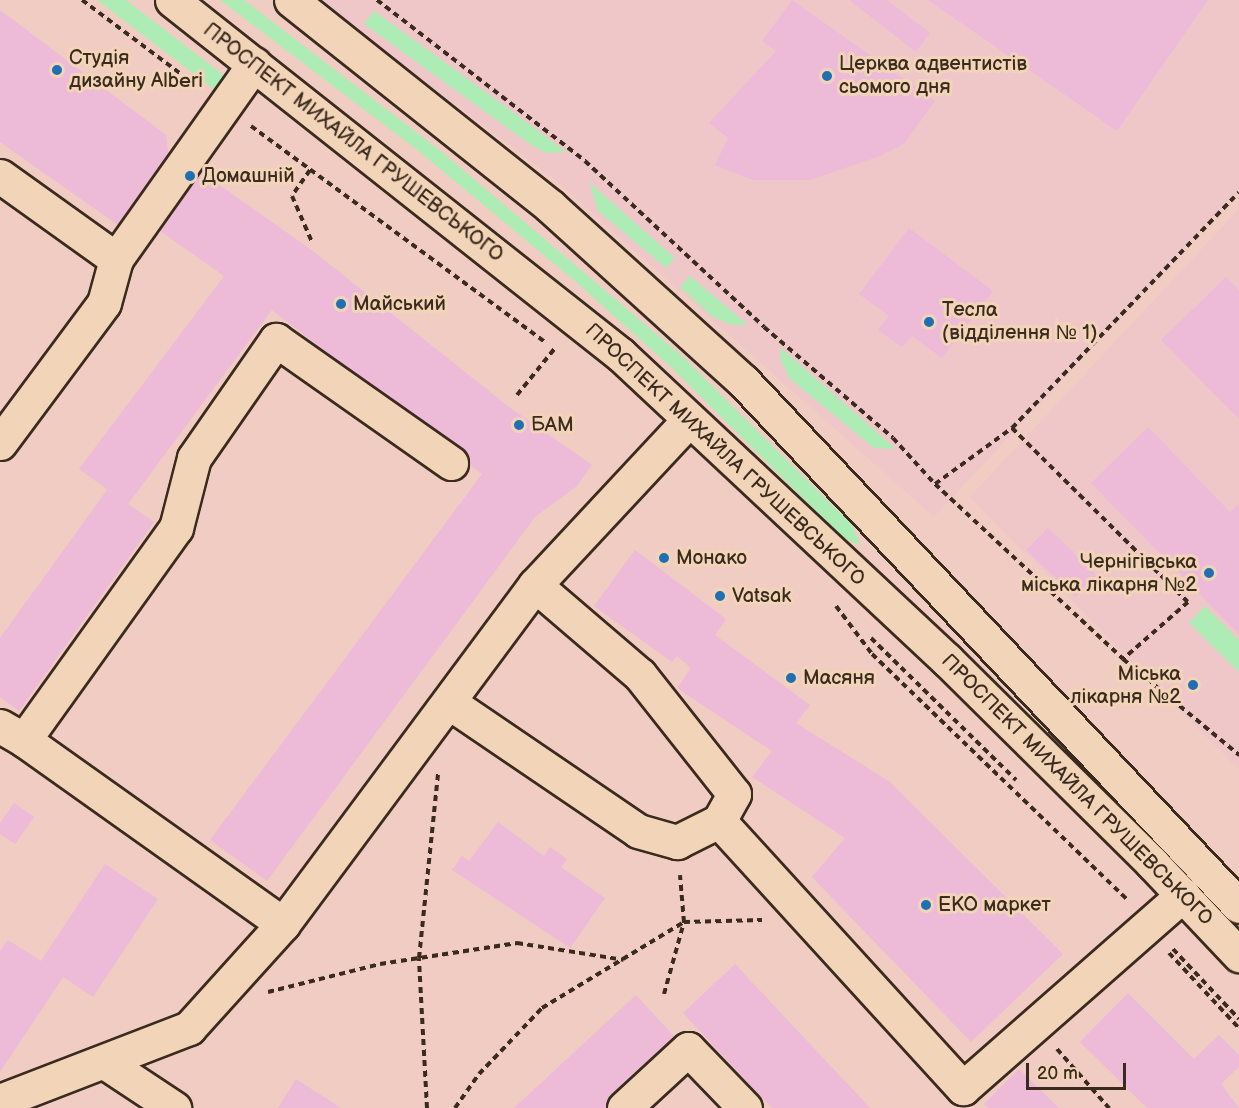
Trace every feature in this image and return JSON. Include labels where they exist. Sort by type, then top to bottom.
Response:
[{"type":"main road","name":"ПРОСПЕКТ МИХАЙЛА ГРУШЕВСЬКОГО","points":[[172,0],[621,355],[688,421],[947,660],[1183,895],[1239,955]]},
{"type":"main road","name":"ПРОСПЕКТ МИХАЙЛА ГРУШЕВСЬКОГО","points":[[291,0],[551,207],[743,381],[1239,906]]},
{"type":"main road","points":[[0,443],[104,303],[116,259],[254,64]]},
{"type":"main road","points":[[0,176],[116,259]]},
{"type":"main road","points":[[283,924],[12,733],[176,528],[194,458],[276,340],[451,463]]},
{"type":"main road","points":[[0,1101],[106,1063],[189,1028],[283,924],[450,703],[535,585],[688,421]]},
{"type":"main road","points":[[450,703],[638,831],[677,842],[719,821],[734,794],[640,675],[535,585]]},
{"type":"main road","points":[[719,821],[963,1088],[1183,895]]},
{"type":"main road","points":[[624,1108],[688,1049],[745,1108]]},
{"type":"main road","points":[[106,1063],[174,1108]]},
{"type":"path","points":[[82,0],[564,355]]},
{"type":"path","points":[[376,0],[585,161],[764,327],[892,438],[935,484],[1123,660],[1239,755]]},
{"type":"path","points":[[310,170],[292,196],[312,242]]},
{"type":"path","points":[[935,484],[1012,428],[1239,192]]},
{"type":"path","points":[[517,395],[555,348]]},
{"type":"path","points":[[1012,428],[1188,602],[1123,660]]},
{"type":"path","points":[[835,604],[872,654],[1154,920],[1168,943],[1239,1019]]},
{"type":"path","points":[[428,1108],[419,958],[438,771]]},
{"type":"path","points":[[664,994],[684,922],[677,842]]},
{"type":"path","points":[[455,1108],[479,1074],[542,1008],[684,922],[808,919]]},
{"type":"path","points":[[1154,920],[1163,947],[1239,1028]]},
{"type":"path","points":[[265,993],[419,958],[517,943],[624,960]]},
{"type":"path","points":[[1035,1024],[1109,1108]]},
{"type":"shaded area","points":[[317,0],[1239,0],[1239,191],[934,517],[553,178]]},
{"type":"shaded area","points":[[1239,209],[1239,770],[970,497]]},
{"type":"green space","points":[[97,0],[126,0],[222,74],[229,82],[227,99]]},
{"type":"green space","points":[[220,0],[244,0],[442,152],[681,355],[853,526],[861,546],[843,538],[672,368],[575,281],[416,149]]},
{"type":"green space","points":[[374,11],[566,152],[546,153],[531,145],[364,24]]},
{"type":"green space","points":[[589,182],[675,258],[666,268],[598,211]]},
{"type":"green space","points":[[690,276],[748,325],[732,325],[713,317],[680,287]]},
{"type":"green space","points":[[781,348],[896,449],[874,448],[789,378],[780,358]]},
{"type":"green space","points":[[1205,606],[1239,640],[1239,672],[1189,623]]},
{"type":"building","name":"Церква адвентистів сьомого дня","points":[[792,0],[935,101],[904,144],[880,156],[810,180],[753,180],[715,165],[728,138],[709,123],[776,51],[762,41]]},
{"type":"building","points":[[849,0],[887,0],[930,33],[916,52]]},
{"type":"building","points":[[928,0],[1208,0],[1117,131]]},
{"type":"building","points":[[0,10],[166,135],[170,167],[125,230],[0,142]]},
{"type":"building","points":[[191,165],[313,251],[509,407],[592,465],[577,486],[535,517],[267,881],[210,840],[482,474],[272,310],[128,504],[154,522],[19,711],[0,697],[0,638],[107,490],[114,494],[79,469],[224,276],[149,223]]},
{"type":"building","points":[[909,228],[993,291],[942,358],[912,336],[902,347],[878,330],[889,316],[859,294]]},
{"type":"building","points":[[1226,277],[1239,290],[1239,419],[1161,340]]},
{"type":"building","name":"Чернігівська міська лікарня №2","points":[[1148,427],[1230,512],[1239,503],[1239,634],[1091,483]]},
{"type":"building","points":[[1048,528],[1097,575],[1075,598],[1026,550]]},
{"type":"building","points":[[635,550],[726,619],[715,635],[810,705],[796,723],[890,782],[1063,954],[971,1042],[812,877],[845,838],[752,777],[772,751],[677,688],[691,668],[677,656],[672,662],[594,606]]},
{"type":"building","points":[[14,803],[34,817],[15,844],[0,834],[0,823]]},
{"type":"building","points":[[498,822],[544,856],[550,847],[567,859],[561,867],[605,898],[570,948],[452,870],[462,856],[469,861]]},
{"type":"building","points":[[105,864],[158,899],[93,997],[63,977],[0,1072],[0,951],[8,940],[41,961]]},
{"type":"building","points":[[735,964],[870,1108],[772,1108],[683,1013]]},
{"type":"building","points":[[1128,993],[1194,1059],[1219,1035],[1239,1055],[1239,1067],[1221,1084],[1239,1108],[1147,1108],[1080,1042]]},
{"type":"building","points":[[636,995],[681,1044],[613,1108],[514,1108]]},
{"type":"building","points":[[1019,1069],[1059,1108],[989,1108],[984,1104]]},
{"type":"building","points":[[296,1079],[341,1108],[278,1108]]},
{"type":"place","name":"Студія дизайну Alberi","points":[[57,70]]},
{"type":"place","name":"Церква адвентистів сьомого дня","points":[[827,76]]},
{"type":"place","name":"Домашній","points":[[190,176]]},
{"type":"place","name":"Майський","points":[[341,304]]},
{"type":"place","name":"Тесла (відділення № 1)","points":[[929,322]]},
{"type":"place","name":"БАМ","points":[[519,425]]},
{"type":"place","name":"Монако","points":[[664,558]]},
{"type":"place","name":"Чернігівська міська лікарня №2","points":[[1209,573]]},
{"type":"place","name":"Vatsak","points":[[720,596]]},
{"type":"place","name":"Масяня","points":[[791,678]]},
{"type":"place","name":"Міська лікарня №2","points":[[1193,685]]},
{"type":"place","name":"ЕКО маркет","points":[[926,905]]}]
